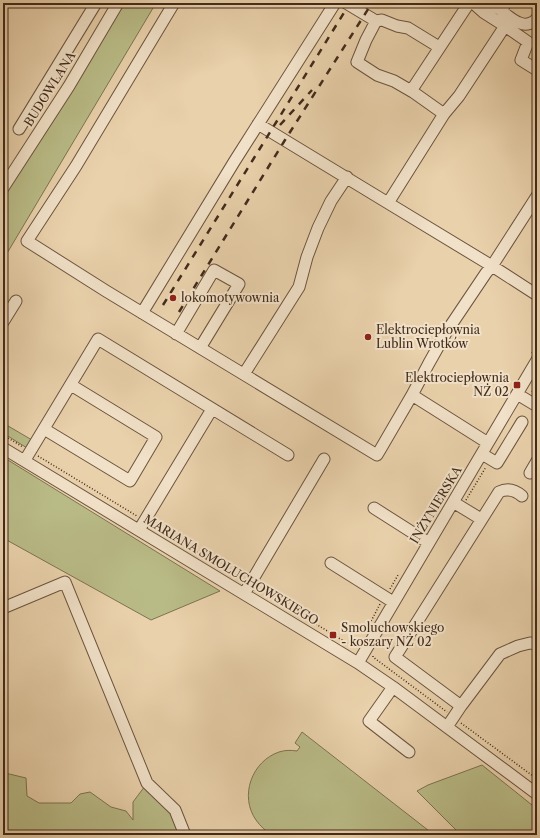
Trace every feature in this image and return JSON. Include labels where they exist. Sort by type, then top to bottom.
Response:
[{"type":"street","points":[[19,129],[96,3]]},
{"type":"street","name":"BUDOWLANA","points":[[3,188],[69,86],[118,3]]},
{"type":"street","points":[[174,3],[76,166],[27,241],[176,334],[377,455],[412,395],[428,363],[537,196]]},
{"type":"street","points":[[142,313],[258,124],[335,3]]},
{"type":"street","points":[[346,3],[376,21],[382,20],[397,26],[408,28],[439,47]]},
{"type":"street","points":[[411,91],[469,3]]},
{"type":"street","points":[[473,3],[483,12],[528,42],[521,60],[537,70]]},
{"type":"street","points":[[482,3],[503,7],[520,24],[529,24],[537,18]]},
{"type":"street","points":[[376,21],[357,62],[377,75],[394,81],[411,91],[444,114]]},
{"type":"street","points":[[388,203],[444,114],[459,96],[505,26]]},
{"type":"street","points":[[258,124],[347,177],[537,295]]},
{"type":"street","points":[[244,374],[299,287],[306,257],[318,228],[331,200],[347,177]]},
{"type":"street","points":[[176,334],[214,270],[239,284],[200,348]]},
{"type":"street","points":[[3,322],[16,301]]},
{"type":"street","points":[[27,456],[98,339],[288,455]]},
{"type":"street","name":"INŻYNIERSKA","points":[[358,663],[389,599],[429,543],[517,394],[533,359]]},
{"type":"street","points":[[44,429],[130,481],[156,437],[71,384]]},
{"type":"street","points":[[517,394],[537,406]]},
{"type":"street","points":[[412,395],[488,443]]},
{"type":"street","points":[[141,525],[212,409]]},
{"type":"street","points":[[482,454],[497,463],[522,422]]},
{"type":"street","name":"MARIANA SMOLUCHOWSKIEGO","points":[[3,448],[27,456],[141,525],[244,594],[358,663],[393,686],[537,794]]},
{"type":"street","points":[[244,594],[324,459]]},
{"type":"street","points":[[530,474],[537,461]]},
{"type":"street","points":[[461,706],[395,657],[499,492],[512,490],[522,496]]},
{"type":"street","points":[[453,502],[481,519]]},
{"type":"street","points":[[374,508],[429,543]]},
{"type":"street","points":[[331,563],[389,599]]},
{"type":"street","points":[[3,608],[65,582],[147,783],[175,810],[185,835]]},
{"type":"street","points":[[447,727],[500,654],[518,646],[537,644]]},
{"type":"street","points":[[393,686],[369,721],[408,752]]},
{"type":"path","points":[[533,359],[537,344]]},
{"type":"path","points":[[3,435],[27,456],[141,525],[251,584],[347,643],[354,644],[361,642]]},
{"type":"path","points":[[365,632],[389,599],[401,571]]},
{"type":"path","points":[[376,651],[373,657],[537,779]]},
{"type":"green space","points":[[124,3],[156,3],[3,260],[3,195]]},
{"type":"green space","points":[[3,423],[32,440],[27,448],[3,433]]},
{"type":"green space","points":[[3,457],[220,591],[151,620],[3,538]]},
{"type":"green space","points":[[302,732],[433,834],[271,835],[258,822],[251,811],[249,790],[251,780],[255,771],[270,757],[279,752],[290,750],[297,751],[300,747],[295,743]]},
{"type":"green space","points":[[482,765],[537,809],[537,835],[461,835],[417,791],[428,785]]},
{"type":"green space","points":[[5,773],[26,778],[27,796],[39,803],[71,803],[80,794],[90,792],[111,807],[126,811],[133,820],[133,802],[145,786],[172,813],[178,835],[3,835],[3,775]]},
{"type":"railway","points":[[163,305],[350,3]]},
{"type":"railway","points":[[179,312],[285,140],[372,3]]},
{"type":"railway","points":[[280,125],[312,90]]},
{"type":"place","name":"lokomotywownia","points":[[173,298]]},
{"type":"place","name":"Elektrociepłownia Lublin Wrotków","points":[[368,337]]},
{"type":"place","name":"Elektrociepłownia NŻ 02","points":[[517,385]]},
{"type":"place","name":"Smoluchowskiego - koszary NŻ 02","points":[[333,635]]}]
